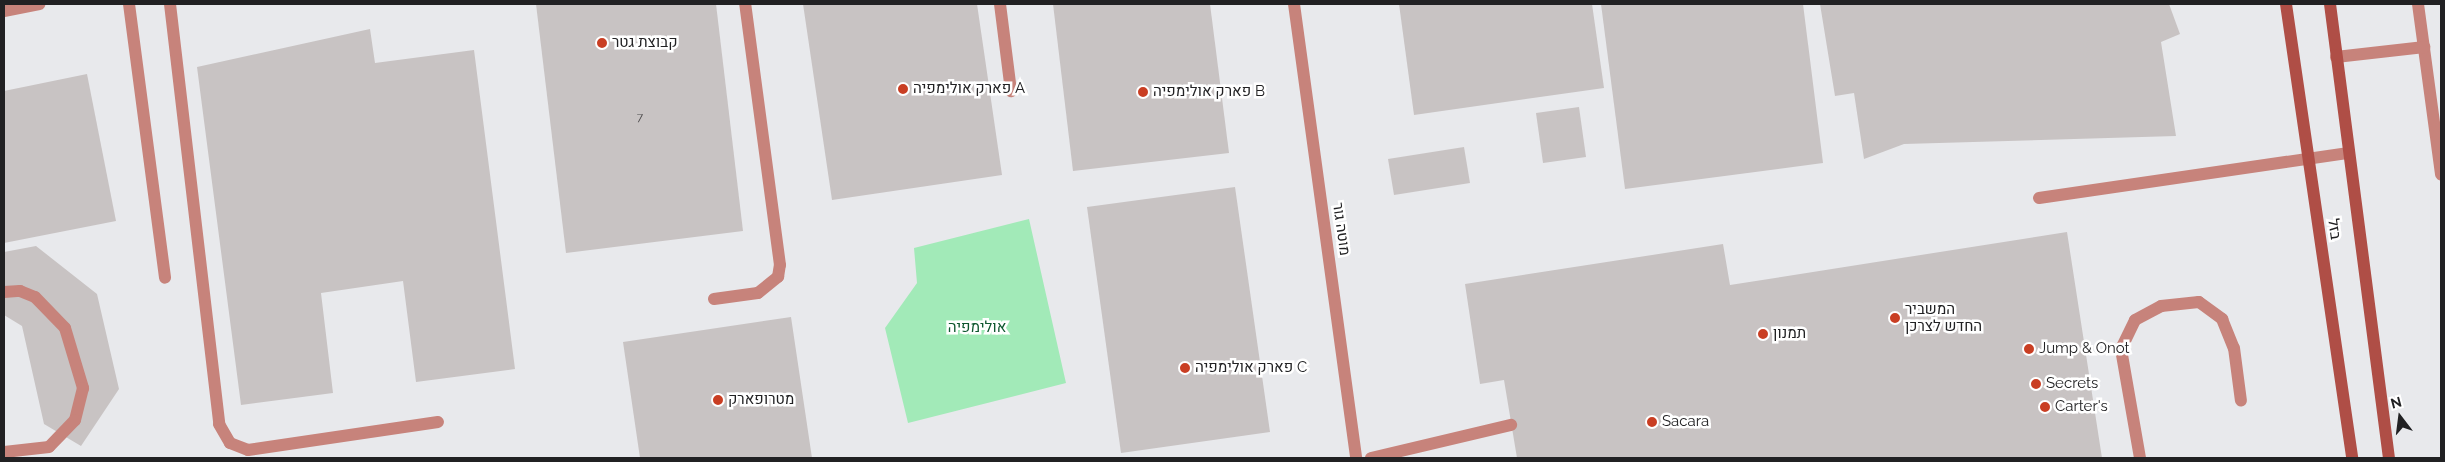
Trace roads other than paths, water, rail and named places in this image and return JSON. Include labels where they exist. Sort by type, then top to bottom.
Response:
[{"type":"street","points":[[4,11],[39,4]]},
{"type":"street","points":[[129,4],[166,278]]},
{"type":"street","points":[[170,4],[219,424],[230,443],[248,450],[438,422]]},
{"type":"street","points":[[714,299],[758,294],[778,277],[780,265],[745,4]]},
{"type":"street","points":[[1000,4],[1011,91]]},
{"type":"street","name":"מוטה גור","points":[[1294,4],[1356,458]]},
{"type":"street","name":"בזל","points":[[2286,4],[2352,458]]},
{"type":"street","name":"בזל","points":[[2330,4],[2389,458]]},
{"type":"street","points":[[2418,4],[2441,174]]},
{"type":"street","points":[[2336,57],[2424,47]]},
{"type":"street","points":[[2039,198],[2349,153]]},
{"type":"street","points":[[4,292],[20,291],[35,297],[65,328],[83,388],[75,420],[49,446],[4,452]]},
{"type":"street","points":[[2140,458],[2121,349],[2135,320],[2161,306],[2199,302],[2222,319],[2234,348],[2241,401]]},
{"type":"street","points":[[1371,458],[1511,425]]},
{"type":"place","name":"קבוצת גטר","points":[[602,43]]},
{"type":"place","name":"פארק אולימפיה A","points":[[903,89]]},
{"type":"place","name":"פארק אולימפיה B","points":[[1143,92]]},
{"type":"place","name":"המשביר החדש לצרכן","points":[[1895,318]]},
{"type":"place","name":"תמנון","points":[[1763,334]]},
{"type":"place","name":"Jump & Onot","points":[[2029,349]]},
{"type":"place","name":"פארק אולימפיה C","points":[[1185,368]]},
{"type":"place","name":"Secrets","points":[[2036,384]]},
{"type":"place","name":"מטרופארק","points":[[718,400]]},
{"type":"place","name":"Carter's","points":[[2045,407]]},
{"type":"place","name":"Sacara","points":[[1652,422]]},
{"type":"park label","name":"אולימפיה","points":[[977,328]]}]
